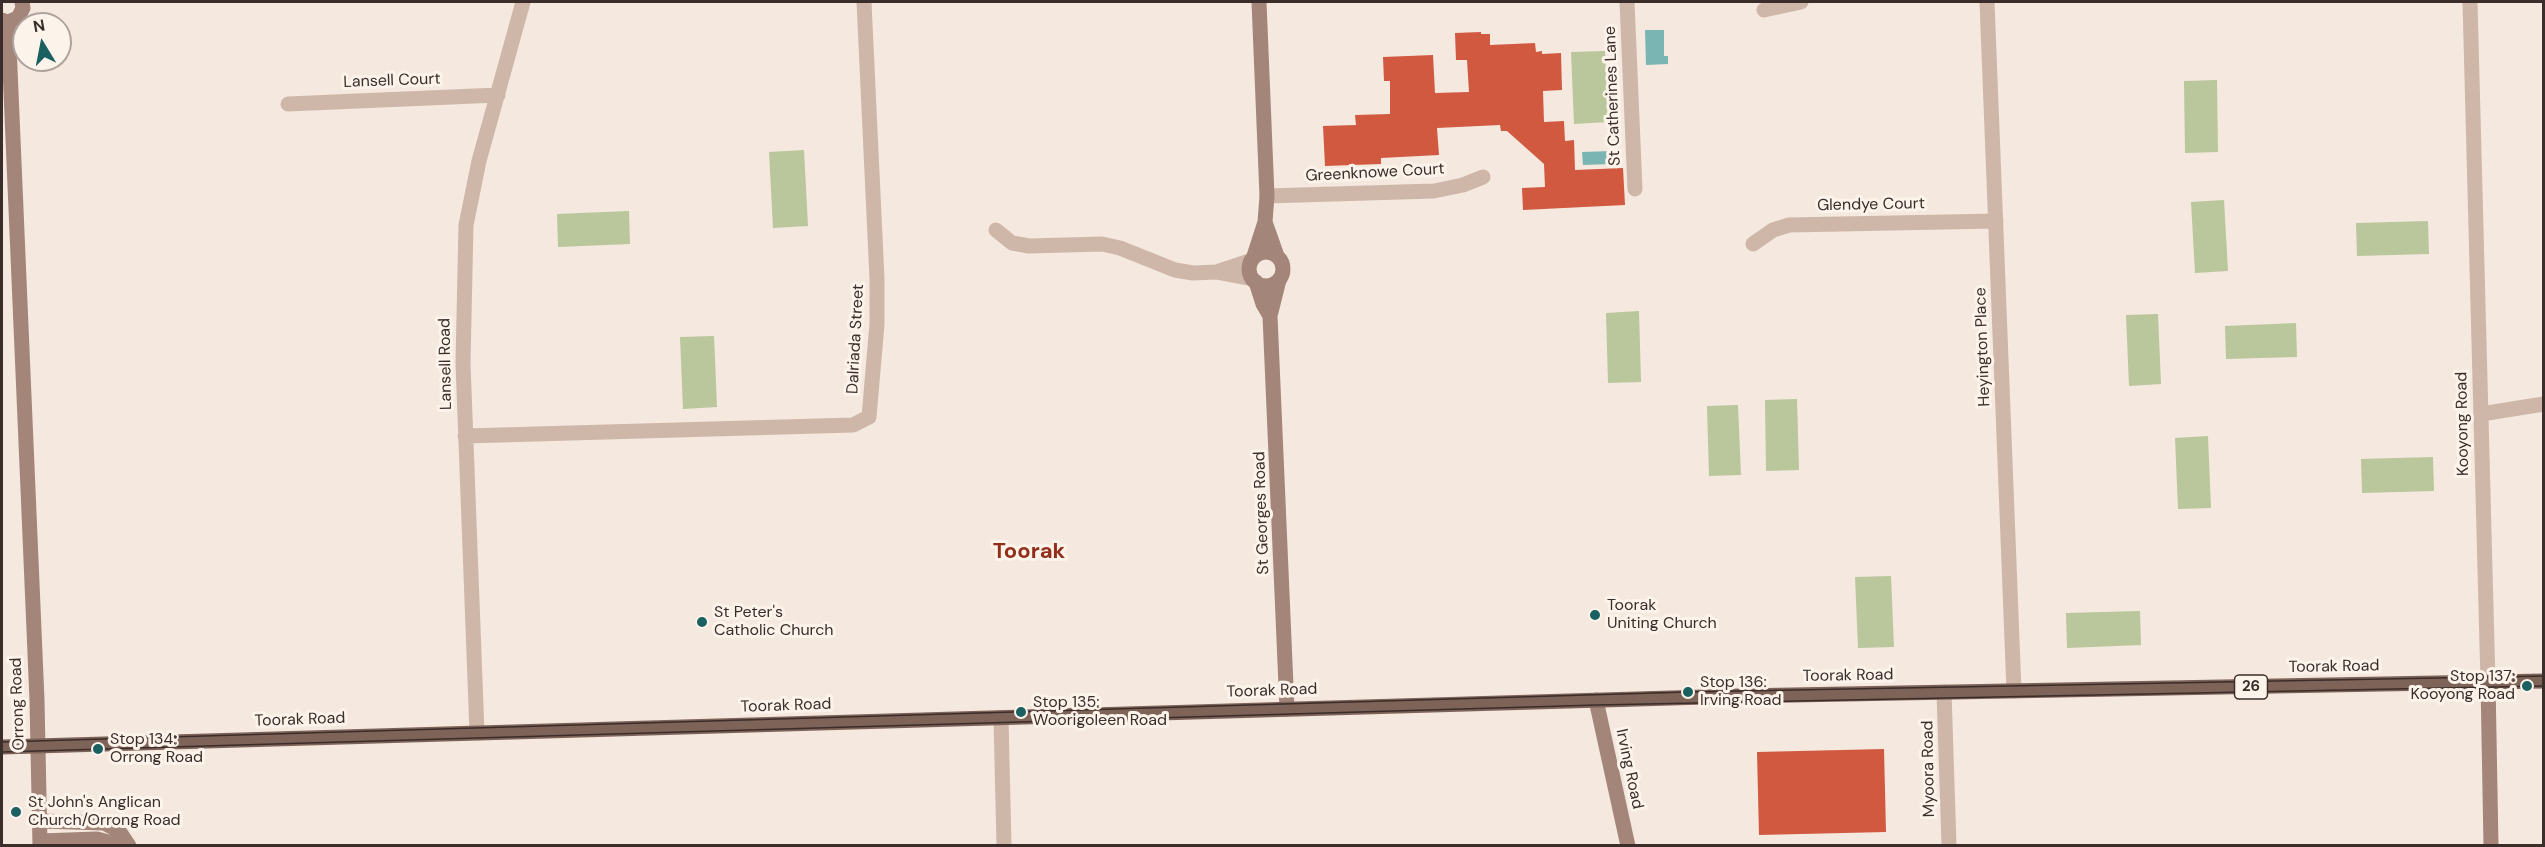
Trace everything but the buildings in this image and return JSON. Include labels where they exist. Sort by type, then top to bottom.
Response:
[{"type":"main road","name":"Toorak Road","points":[[2,747],[1596,700],[2544,681]]},
{"type":"street","points":[[5,21],[18,18],[23,8],[22,2]]},
{"type":"street","name":"Lansell Road","points":[[477,733],[463,351],[466,225],[479,161],[523,2]]},
{"type":"street","name":"Dalriada Street","points":[[465,436],[853,425],[869,417],[877,324],[877,279],[864,2]]},
{"type":"street","points":[[1254,281],[1249,273],[1265,222],[1267,196],[1258,2]]},
{"type":"street","name":"St Catherines Lane","points":[[1627,2],[1635,189]]},
{"type":"street","points":[[1764,10],[1801,2]]},
{"type":"street","name":"Heyington Place","points":[[1987,2],[2014,691]]},
{"type":"street","name":"Kooyong Road","points":[[2470,2],[2492,846]]},
{"type":"street","name":"Orrong Road","points":[[5,21],[38,746],[40,843]]},
{"type":"street","name":"Lansell Court","points":[[288,104],[498,95]]},
{"type":"street","name":"Greenknowe Court","points":[[1267,196],[1434,191],[1463,185],[1483,177]]},
{"type":"street","name":"Glendye Court","points":[[1753,244],[1773,230],[1790,225],[1996,221]]},
{"type":"street","points":[[996,230],[1012,243],[1102,244],[1120,248],[1175,270],[1216,272],[1268,285],[1279,280],[1283,270],[1265,222]]},
{"type":"street","points":[[1216,272],[1268,252],[1277,256]]},
{"type":"street","name":"St Georges Road","points":[[1279,280],[1270,316],[1287,709]]},
{"type":"street","name":"St Georges Road","points":[[1254,281],[1270,316]]},
{"type":"street","points":[[2481,414],[2544,404]]},
{"type":"street","name":"Myoora Road","points":[[1944,692],[1949,846]]},
{"type":"street","name":"Irving Road","points":[[1596,700],[1628,846]]},
{"type":"street","points":[[1001,718],[1004,846]]},
{"type":"street","points":[[40,821],[104,823],[119,831],[129,846]]},
{"type":"street","points":[[40,843],[97,838],[123,846]]},
{"type":"green space","points":[[1605,51],[1608,122],[1574,124],[1571,52]]},
{"type":"green space","points":[[2217,80],[2218,152],[2185,153],[2184,81]]},
{"type":"green space","points":[[804,150],[808,226],[773,228],[769,152]]},
{"type":"green space","points":[[2224,200],[2228,271],[2195,273],[2191,202]]},
{"type":"green space","points":[[629,211],[630,244],[558,247],[557,214]]},
{"type":"green space","points":[[2428,221],[2429,254],[2357,256],[2356,223]]},
{"type":"green space","points":[[1639,311],[1641,382],[1608,383],[1606,313]]},
{"type":"green space","points":[[2158,314],[2161,384],[2129,386],[2126,315]]},
{"type":"green space","points":[[2296,323],[2297,357],[2226,359],[2225,326]]},
{"type":"green space","points":[[714,336],[717,407],[683,409],[680,337]]},
{"type":"green space","points":[[1797,399],[1799,470],[1766,471],[1765,400]]},
{"type":"green space","points":[[1738,405],[1741,475],[1709,476],[1707,406]]},
{"type":"green space","points":[[2208,436],[2211,508],[2178,509],[2175,438]]},
{"type":"green space","points":[[2433,457],[2434,491],[2362,493],[2361,459]]},
{"type":"green space","points":[[1891,576],[1894,647],[1858,648],[1855,577]]},
{"type":"green space","points":[[2140,611],[2141,645],[2067,648],[2066,613]]},
{"type":"water","points":[[1645,30],[1664,30],[1664,56],[1668,56],[1668,64],[1646,65]]},
{"type":"water","points":[[1612,151],[1612,164],[1583,165],[1582,152]]},
{"type":"tram line","points":[[2,742],[1688,692],[2544,676]]},
{"type":"tram line","points":[[2,752],[1597,705],[2544,686]]},
{"type":"place","name":"Toorak Uniting Church","points":[[1595,615]]},
{"type":"place","name":"St Peter's Catholic Church","points":[[702,622]]},
{"type":"place","name":"Stop 137: Kooyong Road","points":[[2527,686]]},
{"type":"place","name":"Stop 136: Irving Road","points":[[1688,692]]},
{"type":"place","name":"Stop 135: Woorigoleen Road","points":[[1021,712]]},
{"type":"place","name":"Stop 134: Orrong Road","points":[[98,749]]},
{"type":"place","name":"St John's Anglican Church/Orrong Road","points":[[16,812]]},
{"type":"district","name":"Toorak","points":[[1029,552]]}]
